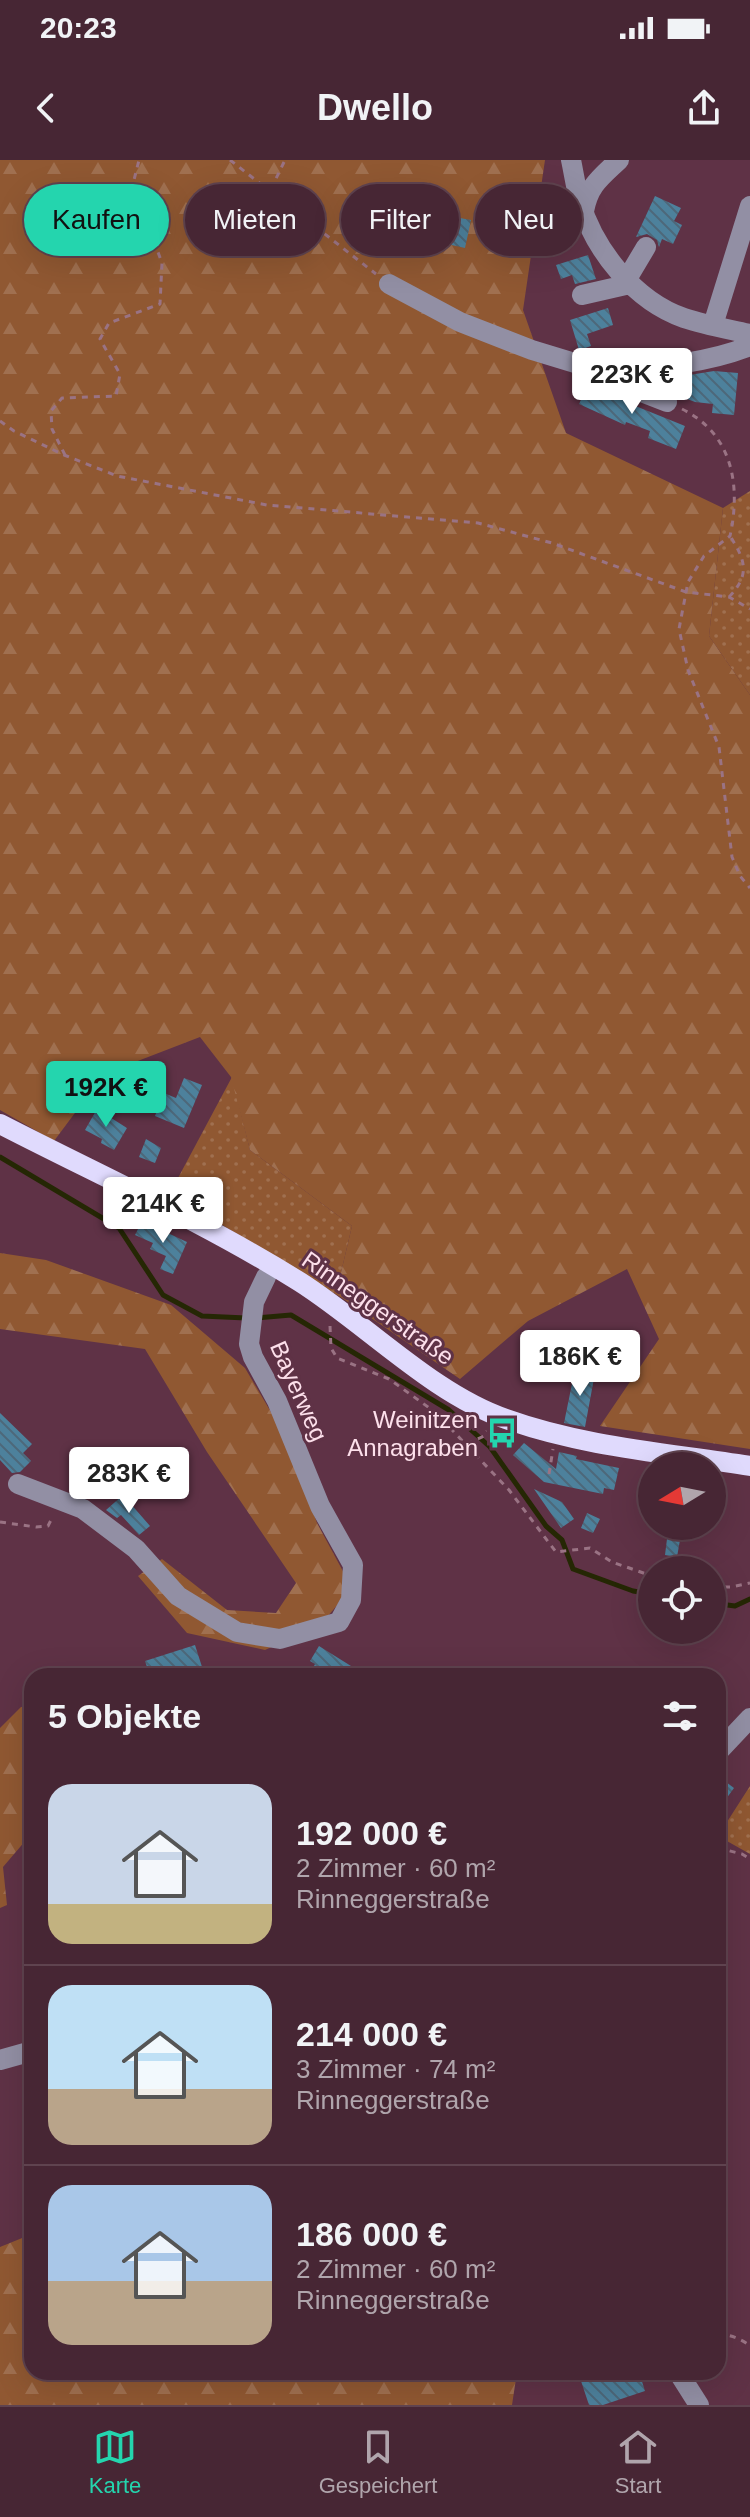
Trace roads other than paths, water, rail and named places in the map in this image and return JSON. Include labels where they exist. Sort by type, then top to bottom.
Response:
[{"type":"main road","name":"Rinneggerstraße","points":[[0,1124],[170,1208],[302,1283],[459,1397],[506,1419],[555,1434],[750,1466]]},
{"type":"street","points":[[571,160],[584,213],[601,249],[628,281],[658,306],[683,318],[750,334]]},
{"type":"street","points":[[584,213],[593,185],[619,160]]},
{"type":"street","points":[[713,325],[750,206]]},
{"type":"street","points":[[582,295],[628,281],[646,247]]},
{"type":"street","points":[[389,284],[460,322],[532,350],[601,371],[692,368],[750,346]]},
{"type":"street","points":[[601,371],[613,381],[667,402]]},
{"type":"street","name":"Bayerweg","points":[[18,1484],[83,1509],[136,1549],[178,1596],[237,1632],[280,1639],[339,1622],[351,1600],[353,1565],[320,1506],[277,1401],[249,1344],[250,1321],[257,1292],[266,1277]]},
{"type":"street","points":[[726,1744],[750,1718]]},
{"type":"street","points":[[0,2060],[24,2053]]},
{"type":"street","points":[[683,2380],[699,2405]]},
{"type":"waterway","points":[[0,1157],[119,1228],[163,1295],[202,1316],[246,1318]]},
{"type":"waterway","points":[[256,1318],[291,1315],[449,1410],[490,1447],[546,1526],[562,1540],[573,1569],[638,1592]]},
{"type":"waterway","points":[[726,1605],[735,1606],[750,1599]]},
{"type":"place","name":"Weinitzen Annagraben","points":[[502,1433]]}]
